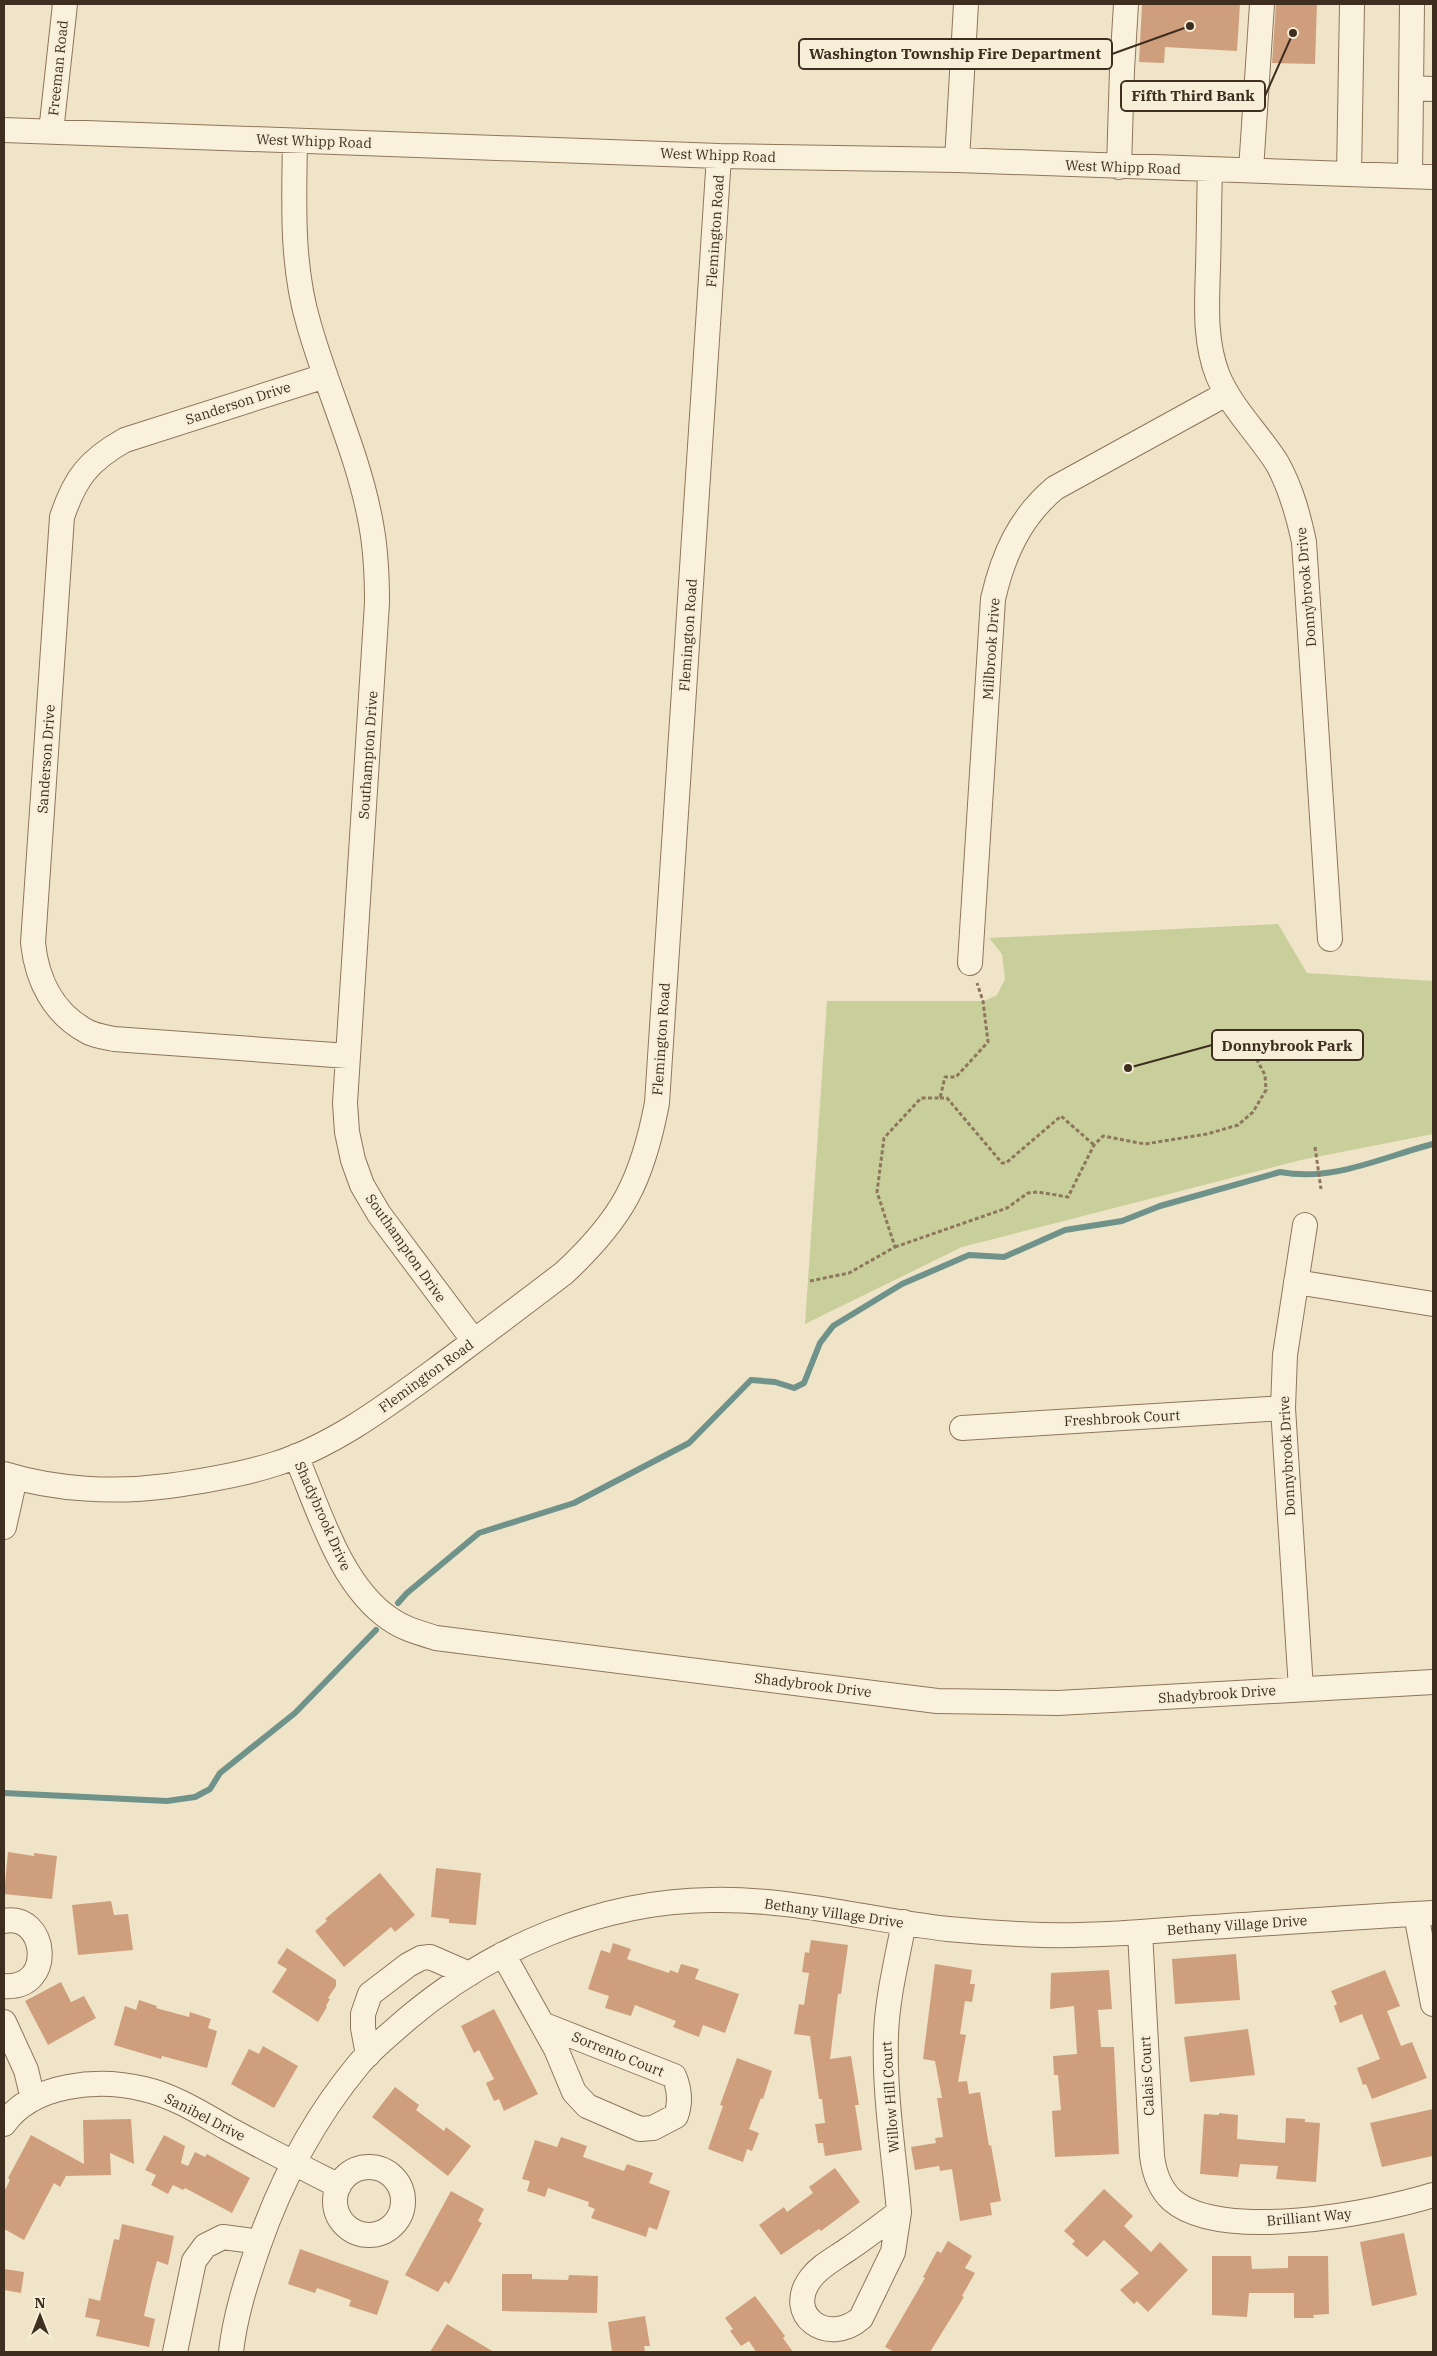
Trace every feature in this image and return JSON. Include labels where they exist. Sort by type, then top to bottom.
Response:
[{"type":"street","name":"Freeman Road","points":[[51,132],[65,4]]},
{"type":"street","points":[[957,160],[966,4]]},
{"type":"street","points":[[1119,167],[1126,4]]},
{"type":"street","points":[[1251,170],[1262,4]]},
{"type":"street","points":[[1349,174],[1352,4]]},
{"type":"street","points":[[1412,4],[1422,89],[1422,177]]},
{"type":"street","name":"West Whipp Road","points":[[4,130],[719,156],[957,160],[1422,177]]},
{"type":"street","name":"Southampton Drive","points":[[295,141],[293,234],[299,279],[308,324],[362,486],[372,525],[377,564],[376,623],[345,1103],[347,1132],[353,1160],[362,1185],[379,1214],[474,1341]]},
{"type":"street","name":"Flemington Road","points":[[10,1476],[59,1485],[103,1489],[143,1489],[208,1481],[276,1464],[296,1456],[347,1430],[380,1410],[564,1273],[589,1250],[626,1202],[640,1170],[650,1137],[657,1103],[719,156]]},
{"type":"street","name":"Donnybrook Drive","points":[[1210,169],[1207,322],[1210,348],[1217,374],[1226,394],[1276,462],[1289,488],[1298,514],[1304,542],[1330,939]]},
{"type":"street","name":"Sanderson Drive","points":[[325,376],[125,440],[107,450],[89,465],[71,491],[62,517],[33,943],[35,961],[43,986],[54,1003],[72,1022],[90,1033],[114,1039],[348,1056]]},
{"type":"street","name":"Millbrook Drive","points":[[970,963],[992,608],[999,572],[1009,546],[1026,516],[1039,501],[1055,488],[1226,394]]},
{"type":"street","name":"Donnybrook Drive","points":[[1301,1688],[1283,1408],[1285,1356],[1305,1225]]},
{"type":"street","points":[[1296,1282],[1433,1304]]},
{"type":"street","name":"Freshbrook Court","points":[[962,1428],[1283,1408]]},
{"type":"street","name":"Shadybrook Drive","points":[[296,1456],[344,1566],[357,1588],[371,1604],[391,1620],[413,1631],[436,1638],[937,1701],[1058,1703],[1433,1682]]},
{"type":"street","points":[[4,1527],[10,1476]]},
{"type":"street","name":"Bethany Village Drive","points":[[231,2352],[242,2295],[260,2242],[293,2164],[321,2116],[368,2055],[415,2012],[469,1974],[502,1954],[544,1935],[590,1918],[634,1908],[712,1900],[789,1904],[948,1929],[1024,1934],[1083,1935],[1424,1913]]},
{"type":"street","points":[[1424,1913],[1433,2004]]},
{"type":"street","points":[[4,1921],[20,1923],[31,1930],[38,1940],[40,1958],[33,1975],[22,1983],[4,1986]]},
{"type":"street","name":"Willow Hill Court","points":[[899,2212],[822,2267],[811,2278],[802,2293],[802,2304],[806,2314],[816,2325],[826,2329],[841,2330],[861,2318],[893,2252],[899,2212],[886,2068],[886,2034],[890,1996],[904,1922]]},
{"type":"street","name":"Calais Court","points":[[1140,1932],[1154,2172],[1161,2187],[1171,2199],[1183,2208]]},
{"type":"street","name":"Sorrento Court","points":[[502,1954],[556,2050],[574,2092],[587,2106],[640,2129],[653,2128],[676,2116],[679,2107],[679,2088],[674,2076],[542,2024]]},
{"type":"street","points":[[368,2055],[363,2028],[363,2014],[370,1994],[408,1965],[421,1958],[430,1957],[469,1974]]},
{"type":"street","points":[[4,2022],[26,2070],[33,2099]]},
{"type":"street","name":"Sanibel Drive","points":[[4,2124],[33,2099],[67,2086],[99,2084],[143,2088],[184,2104],[293,2164],[339,2186]]},
{"type":"street","name":"Brilliant Way","points":[[1183,2208],[1198,2214],[1271,2222],[1340,2216],[1406,2204],[1433,2195]]},
{"type":"street","points":[[175,2352],[194,2261],[205,2246],[223,2238],[260,2242]]},
{"type":"path","points":[[940,1098],[945,1077],[956,1077],[988,1042],[983,1002],[970,963]]},
{"type":"path","points":[[810,1281],[850,1273],[895,1247],[1007,1208],[1028,1193],[1038,1192],[1068,1197],[1094,1145],[1103,1136],[1145,1144],[1207,1134],[1238,1124],[1253,1112],[1266,1090],[1265,1075],[1247,1041],[1272,1030]]},
{"type":"path","points":[[895,1247],[877,1192],[884,1138],[922,1098],[947,1098],[1002,1163],[1006,1163],[1062,1116],[1094,1145]]},
{"type":"path","points":[[1315,1147],[1321,1188]]},
{"type":"green space","points":[[1278,924],[1307,973],[1433,981],[1433,1134],[1301,1160],[962,1247],[805,1324],[827,1001],[984,1001],[997,995],[1005,979],[1002,954],[989,938]]},
{"type":"building","points":[[1142,4],[1240,4],[1237,51],[1165,47],[1164,63],[1139,62]]},
{"type":"building","points":[[1276,4],[1317,4],[1315,64],[1272,63]]},
{"type":"building","points":[[8,1852],[34,1856],[34,1853],[57,1856],[52,1899],[4,1894]]},
{"type":"building","points":[[436,1868],[481,1873],[476,1925],[449,1923],[449,1919],[431,1917]]},
{"type":"building","points":[[380,1873],[415,1915],[395,1932],[391,1927],[344,1967],[315,1931],[327,1921],[325,1919]]},
{"type":"building","points":[[111,1901],[114,1915],[128,1914],[133,1950],[78,1955],[72,1905]]},
{"type":"building","points":[[811,1940],[848,1945],[841,1994],[838,1994],[830,2059],[851,2056],[859,2105],[855,2105],[862,2150],[825,2156],[823,2143],[818,2143],[815,2124],[825,2123],[822,2099],[819,2099],[810,2036],[794,2034],[799,2004],[804,2005],[809,1973],[802,1972],[805,1952],[809,1953]]},
{"type":"building","points":[[613,1943],[631,1949],[627,1959],[669,1973],[670,1970],[678,1973],[681,1964],[699,1969],[695,1979],[739,1994],[725,2033],[703,2025],[699,2037],[673,2027],[676,2021],[635,2005],[631,2016],[605,2008],[609,1996],[588,1989],[601,1950],[610,1953]]},
{"type":"building","points":[[287,1948],[336,1980],[336,1986],[328,1998],[330,1999],[327,2007],[318,2022],[272,1992],[287,1969],[277,1963]]},
{"type":"building","points":[[1236,1954],[1240,2000],[1175,2004],[1172,1959]]},
{"type":"building","points":[[935,1964],[972,1970],[970,1984],[975,1984],[972,2002],[965,2001],[960,2034],[966,2035],[958,2082],[967,2081],[969,2094],[980,2092],[1001,2201],[990,2203],[992,2215],[960,2221],[952,2169],[940,2171],[939,2166],[915,2170],[911,2147],[936,2143],[935,2138],[943,2137],[937,2098],[942,2098],[935,2061],[923,2059]]},
{"type":"building","points":[[1109,1970],[1112,2009],[1098,2010],[1101,2047],[1114,2047],[1119,2154],[1055,2157],[1052,2111],[1061,2110],[1058,2075],[1054,2075],[1053,2056],[1077,2054],[1074,2006],[1050,2009],[1051,1973]]},
{"type":"building","points":[[1385,1970],[1400,2006],[1387,2011],[1401,2046],[1412,2042],[1427,2078],[1372,2099],[1366,2084],[1363,2085],[1357,2068],[1380,2059],[1362,2014],[1340,2023],[1334,2006],[1337,2004],[1331,1991]]},
{"type":"building","points":[[61,1982],[71,2002],[84,1996],[96,2018],[48,2045],[25,2001]]},
{"type":"building","points":[[139,2000],[157,2006],[156,2008],[189,2017],[190,2012],[211,2019],[208,2028],[217,2031],[207,2068],[162,2056],[161,2059],[114,2045],[125,2006],[136,2010]]},
{"type":"building","points":[[494,2009],[538,2094],[504,2111],[499,2099],[494,2101],[486,2083],[494,2079],[479,2050],[474,2053],[461,2026]]},
{"type":"building","points":[[1248,2029],[1255,2075],[1190,2082],[1184,2037]]},
{"type":"building","points":[[263,2046],[298,2066],[274,2108],[231,2084],[249,2049],[259,2054]]},
{"type":"building","points":[[737,2058],[772,2071],[763,2099],[761,2098],[749,2129],[759,2133],[752,2151],[747,2149],[743,2162],[708,2149],[723,2106],[720,2105]]},
{"type":"building","points":[[395,2087],[419,2105],[416,2110],[444,2131],[446,2127],[471,2146],[448,2176],[372,2117]]},
{"type":"building","points":[[1433,2109],[1433,2156],[1382,2167],[1370,2123]]},
{"type":"building","points":[[1219,2113],[1238,2115],[1237,2139],[1285,2143],[1286,2118],[1305,2119],[1305,2122],[1320,2123],[1316,2182],[1276,2179],[1278,2166],[1240,2164],[1238,2177],[1200,2174],[1204,2114],[1219,2115]]},
{"type":"building","points":[[131,2119],[134,2164],[110,2153],[111,2175],[66,2176],[60,2187],[54,2183],[24,2240],[4,2229],[4,2192],[10,2180],[8,2178],[31,2135],[84,2164],[83,2120]]},
{"type":"building","points":[[164,2135],[185,2146],[181,2163],[188,2166],[195,2152],[205,2157],[207,2154],[250,2178],[232,2213],[185,2188],[183,2190],[173,2185],[168,2194],[151,2185],[156,2175],[145,2170]]},
{"type":"building","points":[[561,2137],[587,2146],[583,2157],[624,2171],[627,2164],[653,2173],[649,2183],[670,2191],[657,2230],[649,2227],[646,2237],[591,2218],[595,2209],[588,2206],[589,2202],[548,2188],[545,2197],[527,2191],[530,2181],[522,2179],[535,2140],[557,2147]]},
{"type":"building","points":[[835,2168],[860,2202],[821,2231],[819,2229],[781,2255],[759,2225],[784,2207],[787,2212],[813,2193],[809,2187]]},
{"type":"building","points":[[1104,2189],[1133,2216],[1124,2226],[1151,2252],[1160,2242],[1188,2270],[1148,2312],[1137,2301],[1134,2304],[1120,2290],[1139,2273],[1104,2240],[1087,2257],[1072,2244],[1075,2241],[1064,2231]]},
{"type":"building","points":[[451,2191],[484,2209],[478,2221],[482,2223],[449,2284],[445,2281],[438,2292],[405,2275]]},
{"type":"building","points":[[122,2224],[174,2236],[168,2265],[157,2261],[151,2284],[144,2316],[155,2319],[149,2347],[96,2336],[100,2320],[85,2317],[89,2298],[100,2301],[114,2239],[119,2240]]},
{"type":"building","points":[[1404,2233],[1417,2295],[1372,2306],[1360,2242]]},
{"type":"building","points":[[948,2241],[972,2256],[965,2268],[975,2273],[962,2296],[964,2297],[930,2352],[894,2352],[885,2347],[925,2278],[923,2277],[937,2251],[941,2253]]},
{"type":"building","points":[[300,2249],[389,2281],[377,2315],[349,2306],[351,2300],[317,2288],[315,2293],[288,2284]]},
{"type":"building","points":[[1212,2256],[1251,2256],[1252,2269],[1288,2268],[1288,2256],[1328,2256],[1329,2314],[1313,2315],[1314,2318],[1294,2318],[1294,2293],[1249,2293],[1247,2317],[1212,2315]]},
{"type":"building","points":[[4,2269],[24,2272],[21,2293],[4,2290]]},
{"type":"building","points":[[502,2274],[532,2274],[532,2279],[568,2280],[569,2275],[598,2276],[597,2313],[502,2311]]},
{"type":"building","points":[[755,2296],[785,2336],[783,2338],[793,2352],[756,2352],[749,2341],[741,2346],[730,2331],[733,2329],[725,2318]]},
{"type":"building","points":[[645,2316],[650,2346],[644,2346],[645,2352],[612,2352],[608,2322]]},
{"type":"building","points":[[447,2324],[494,2352],[430,2352]]},
{"type":"waterway","points":[[398,1603],[407,1593],[479,1533],[574,1503],[689,1443],[751,1380],[775,1382],[794,1388],[804,1383],[820,1343],[833,1326],[902,1284],[969,1255],[1004,1257],[1065,1230],[1122,1221],[1160,1206],[1280,1172],[1320,1174],[1339,1171],[1433,1144]]},
{"type":"waterway","points":[[4,1793],[167,1801],[195,1797],[210,1789],[220,1773],[295,1713],[376,1630]]},
{"type":"place","name":"Washington Township Fire Department","points":[[1190,26]]},
{"type":"place","name":"Fifth Third Bank","points":[[1293,33]]},
{"type":"place","name":"Donnybrook Park","points":[[1128,1068]]}]
